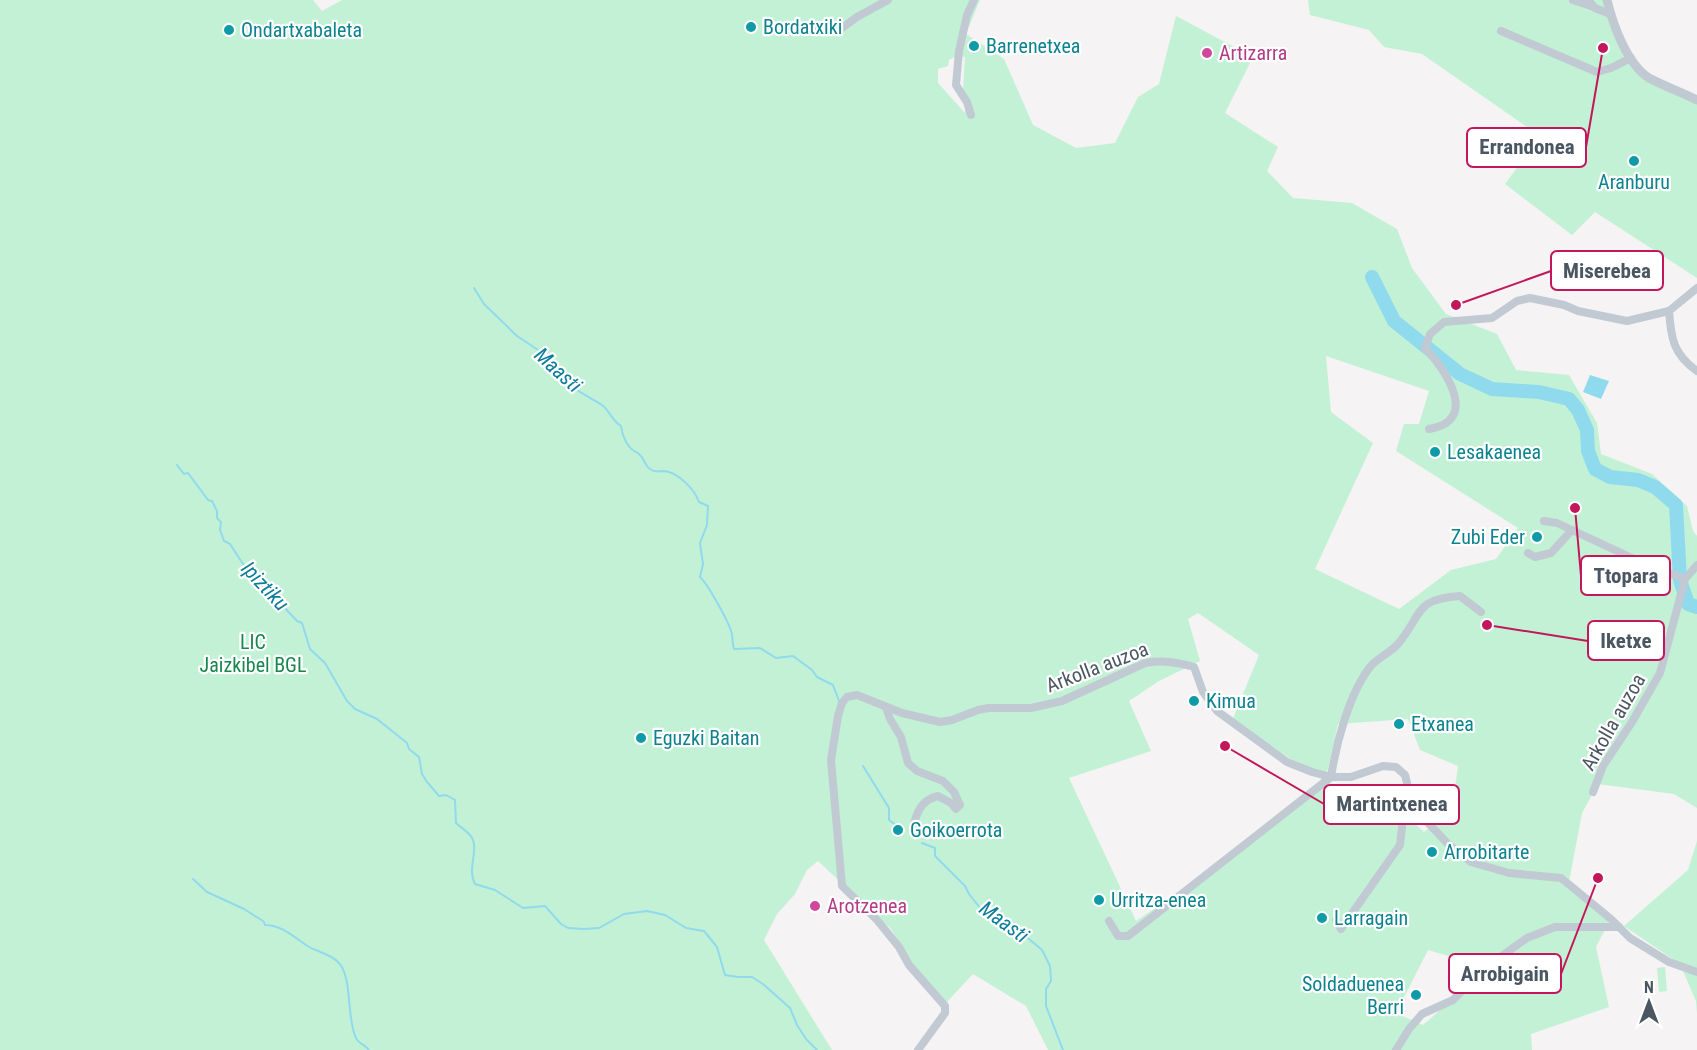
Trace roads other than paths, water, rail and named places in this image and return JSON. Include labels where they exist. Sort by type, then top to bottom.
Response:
[{"type":"street","points":[[768,27],[822,31],[842,28],[888,0]]},
{"type":"street","points":[[970,115],[968,102],[956,85],[959,51],[974,0]]},
{"type":"street","points":[[1573,0],[1610,14]]},
{"type":"street","points":[[1588,0],[1595,8]]},
{"type":"street","points":[[1606,0],[1610,14],[1631,58],[1647,77],[1697,100]]},
{"type":"street","points":[[1501,31],[1597,72],[1631,58]]},
{"type":"street","points":[[1430,429],[1450,423],[1456,414],[1456,402],[1452,389],[1439,363],[1425,348],[1430,334],[1444,322],[1492,318],[1518,301],[1530,298],[1627,321],[1669,311],[1697,288]]},
{"type":"street","points":[[1669,311],[1671,339],[1686,363],[1697,371]]},
{"type":"street","points":[[1544,521],[1557,523],[1647,565],[1681,577],[1697,565]]},
{"type":"street","points":[[1528,553],[1534,557],[1551,553],[1572,530]]},
{"type":"street","name":"Arkolla auzoa","points":[[1593,792],[1603,766],[1660,673],[1681,577]]},
{"type":"street","points":[[1109,921],[1118,936],[1128,936],[1331,777],[1335,749],[1364,677],[1370,666],[1397,645],[1420,609],[1438,598],[1460,596],[1480,612]]},
{"type":"street","name":"Arkolla auzoa","points":[[918,1050],[945,1012],[945,1006],[909,965],[899,947],[877,920],[842,886],[831,760],[838,716],[842,703],[847,697],[857,695],[885,707],[940,722],[989,708],[1031,708],[1062,701],[1145,663],[1173,660],[1194,667],[1203,692],[1217,711],[1287,762],[1331,777],[1351,777],[1383,766],[1396,767],[1406,775],[1413,807]]},
{"type":"street","points":[[885,707],[902,737],[908,763],[917,771],[943,781],[954,792],[960,805],[956,809],[951,803],[938,796],[929,798],[916,812],[913,829]]},
{"type":"street","points":[[1336,920],[1341,929],[1400,845],[1403,818],[1413,807],[1436,832],[1471,862],[1509,873],[1561,878],[1630,938],[1669,962],[1697,972]]},
{"type":"street","points":[[1396,1050],[1422,1014],[1453,1000],[1482,970],[1527,938],[1555,927],[1619,927]]},
{"type":"water","points":[[1590,375],[1609,381],[1601,399],[1583,392]]},
{"type":"waterway","points":[[1372,277],[1394,321],[1460,374],[1492,389],[1539,392],[1569,399],[1578,410],[1587,430],[1588,451],[1595,469],[1610,477],[1638,480],[1655,487],[1676,505],[1680,580],[1688,604],[1697,607]]},
{"type":"waterway","name":"Maasti","points":[[474,288],[484,304],[517,336],[556,362],[556,369],[565,381],[605,407],[621,426],[628,445],[638,453]]},
{"type":"waterway","name":"Maasti","points":[[639,454],[652,470],[669,472],[680,478],[690,487],[699,502],[708,506],[707,525],[700,543],[703,564],[700,577],[728,623],[734,649],[760,648],[776,658],[793,656],[812,670],[817,677],[833,685],[839,701]]},
{"type":"waterway","name":"Ipiztiku","points":[[177,465],[184,474],[188,473],[208,500],[212,501],[217,511],[217,518],[221,522],[220,530],[224,541],[230,544],[243,564],[258,574],[271,596],[302,623],[310,649],[325,663],[347,701],[355,709],[377,719],[407,743],[409,749],[419,757],[422,774],[427,782]]},
{"type":"waterway","name":"Maasti","points":[[863,766],[889,808],[889,820],[896,825]]},
{"type":"waterway","name":"Ipiztiku","points":[[428,783],[439,796],[446,795],[455,800],[456,823],[473,840],[472,872],[475,884],[495,890],[523,908],[545,906],[561,924],[568,928],[599,928],[624,914],[647,911],[665,915],[686,928],[704,931],[717,947],[725,975],[752,977],[763,984],[790,1008],[797,1025],[817,1050]]},
{"type":"waterway","name":"Maasti","points":[[922,843],[935,848],[935,856],[965,886],[981,909],[1016,928],[1042,950],[1050,966],[1051,981],[1046,989],[1046,1006],[1063,1050]]},
{"type":"waterway","points":[[193,879],[207,892],[244,909],[263,921]]},
{"type":"waterway","points":[[264,922],[265,925],[271,925],[287,932],[331,957],[343,968],[348,987],[353,1030],[357,1040],[369,1050]]},
{"type":"place","name":"Bordatxiki","points":[[751,27]]},
{"type":"place","name":"Ondartxabaleta","points":[[229,30]]},
{"type":"place","name":"Barrenetxea","points":[[974,46]]},
{"type":"place","name":"Errandonea","points":[[1603,48]]},
{"type":"place","name":"Artizarra","points":[[1207,53]]},
{"type":"place","name":"Aranburu","points":[[1634,161]]},
{"type":"place","name":"Miserebea","points":[[1456,305]]},
{"type":"place","name":"Lesakaenea","points":[[1435,452]]},
{"type":"place","name":"Ttopara","points":[[1575,508]]},
{"type":"place","name":"Zubi Eder","points":[[1537,537]]},
{"type":"place","name":"Iketxe","points":[[1487,625]]},
{"type":"place","name":"Kimua","points":[[1194,701]]},
{"type":"place","name":"Etxanea","points":[[1399,724]]},
{"type":"place","name":"Eguzki Baitan","points":[[641,738]]},
{"type":"place","name":"Martintxenea","points":[[1225,746]]},
{"type":"place","name":"Goikoerrota","points":[[898,830]]},
{"type":"place","name":"Arrobitarte","points":[[1432,852]]},
{"type":"place","name":"Arrobigain","points":[[1598,878]]},
{"type":"place","name":"Urritza-enea","points":[[1099,900]]},
{"type":"place","name":"Arotzenea","points":[[815,906]]},
{"type":"place","name":"Larragain","points":[[1322,918]]},
{"type":"place","name":"Soldaduenea Berri","points":[[1416,995]]},
{"type":"park label","name":"LIC Jaizkibel BGL","points":[[253,654]]}]
